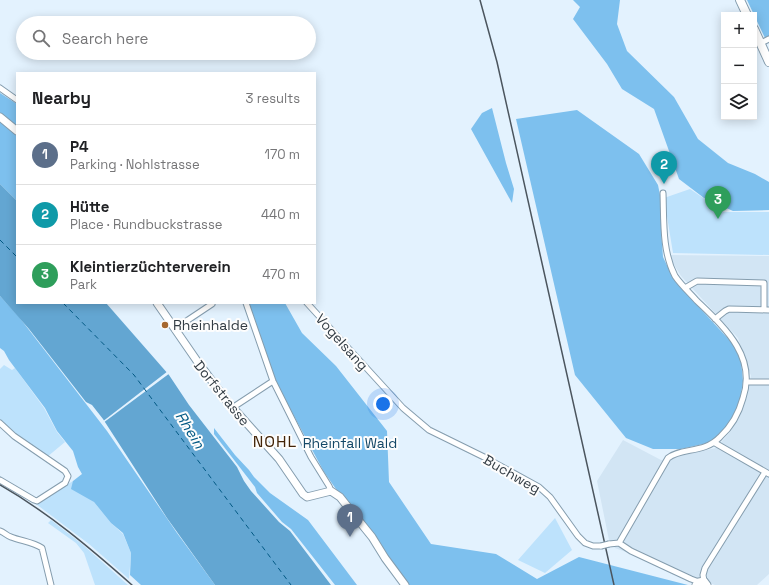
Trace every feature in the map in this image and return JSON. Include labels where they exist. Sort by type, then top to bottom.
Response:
[{"type":"main road","points":[[740,0],[746,12]]},
{"type":"main road","points":[[757,36],[769,62]]},
{"type":"street","points":[[760,43],[769,39]]},
{"type":"street","points":[[0,88],[16,99]]},
{"type":"street","points":[[0,117],[16,130]]},
{"type":"street","points":[[663,193],[667,255],[676,277],[733,339],[741,353],[747,382],[742,401],[731,424],[714,443],[703,448],[675,454],[668,458],[619,543],[631,551],[690,580],[702,583],[705,568],[767,473],[714,443]]},
{"type":"street","points":[[685,288],[697,281],[764,283],[766,310],[729,309],[724,311],[715,319]]},
{"type":"street","name":"Dorfstrasse","points":[[159,304],[197,361],[232,408],[276,455],[302,494],[307,497],[331,491]]},
{"type":"street","points":[[174,328],[212,304]]},
{"type":"street","points":[[246,304],[273,381],[331,491],[340,497],[372,537],[405,585]]},
{"type":"street","name":"Vogelsang","points":[[308,304],[378,381]]},
{"type":"street","points":[[232,408],[273,381]]},
{"type":"street","name":"Buchweg","points":[[378,381],[403,408],[429,430],[486,458],[539,487],[550,497],[578,536],[585,543],[593,546],[601,546],[619,543]]},
{"type":"street","points":[[747,382],[769,382]]},
{"type":"street","points":[[0,423],[14,436],[66,471],[68,476],[65,483],[37,501],[0,480]]},
{"type":"street","points":[[0,531],[4,532],[9,537],[42,548],[51,585]]},
{"type":"shaded area","points":[[690,189],[724,212],[769,212],[769,255],[673,253],[664,198]]},
{"type":"shaded area","points":[[668,255],[769,256],[769,574],[757,585],[715,585],[615,548],[609,540],[597,481],[623,440],[661,460],[716,448],[731,431],[745,401],[751,376],[738,338],[681,276]]},
{"type":"shaded area","points":[[4,365],[12,370],[15,368],[44,408],[57,432],[65,442],[47,457],[15,435],[0,421],[0,369]]},
{"type":"shaded area","points":[[73,481],[123,534],[131,553],[129,579],[89,544],[36,504]]},
{"type":"shaded area","points":[[555,518],[572,550],[545,573],[518,560]]},
{"type":"shaded area","points":[[51,520],[82,544],[128,585],[95,585],[84,553],[76,543],[48,523]]},
{"type":"green space","points":[[573,0],[620,0],[617,24],[627,51],[674,97],[698,139],[728,163],[755,174],[769,182],[769,210],[733,211],[704,198],[679,179],[654,109],[622,89],[607,64],[573,19],[580,7]]},
{"type":"green space","points":[[747,0],[769,0],[769,37],[765,38],[757,21],[757,12],[753,12]]},
{"type":"green space","points":[[0,93],[16,103],[16,200],[0,184]]},
{"type":"green space","points":[[492,108],[514,189],[512,203],[471,129],[482,113]]},
{"type":"green space","points":[[577,110],[639,154],[658,185],[662,205],[661,230],[663,257],[674,280],[733,344],[741,361],[743,381],[740,401],[731,423],[712,442],[681,449],[653,449],[626,438],[575,375],[516,119]]},
{"type":"green space","points":[[0,296],[19,317],[107,431],[177,533],[215,585],[141,585],[130,575],[131,553],[123,533],[111,523],[94,502],[71,489],[73,481],[82,474],[73,451],[57,431],[45,408],[4,351],[0,348]]},
{"type":"green space","name":"Rheinfall Wald","points":[[248,304],[286,304],[302,333],[336,366],[387,431],[389,482],[431,544],[496,554],[537,579],[579,557],[688,585],[408,585],[401,577],[377,538],[338,492],[324,472],[280,390],[267,360]]},
{"type":"green space","points":[[214,428],[235,455],[270,493],[308,520],[357,585],[335,585],[291,529],[282,522],[257,493],[255,487],[214,434]]},
{"type":"water","name":"Rhein","points":[[0,184],[16,200],[16,304],[107,304],[169,375],[189,405],[237,467],[251,491],[279,522],[290,531],[331,585],[215,585],[167,518],[103,419],[92,405],[86,402],[29,329],[0,296]]},
{"type":"pier","points":[[168,371],[170,373],[103,423],[102,422]]},
{"type":"ferry route","points":[[0,240],[16,256]]},
{"type":"ferry route","points":[[64,304],[134,375],[291,585]]},
{"type":"railway","points":[[480,0],[497,62],[614,585]]},
{"type":"railway","points":[[0,485],[52,519],[85,544],[132,585]]},
{"type":"place","name":"Hütte","points":[[664,184]]},
{"type":"place","name":"Kleintierzüchterverein","points":[[718,219]]},
{"type":"place","name":"Rheinhalde","points":[[165,325]]},
{"type":"place","name":"P4","points":[[350,537]]},
{"type":"district","name":"NOHL","points":[[275,441]]}]
